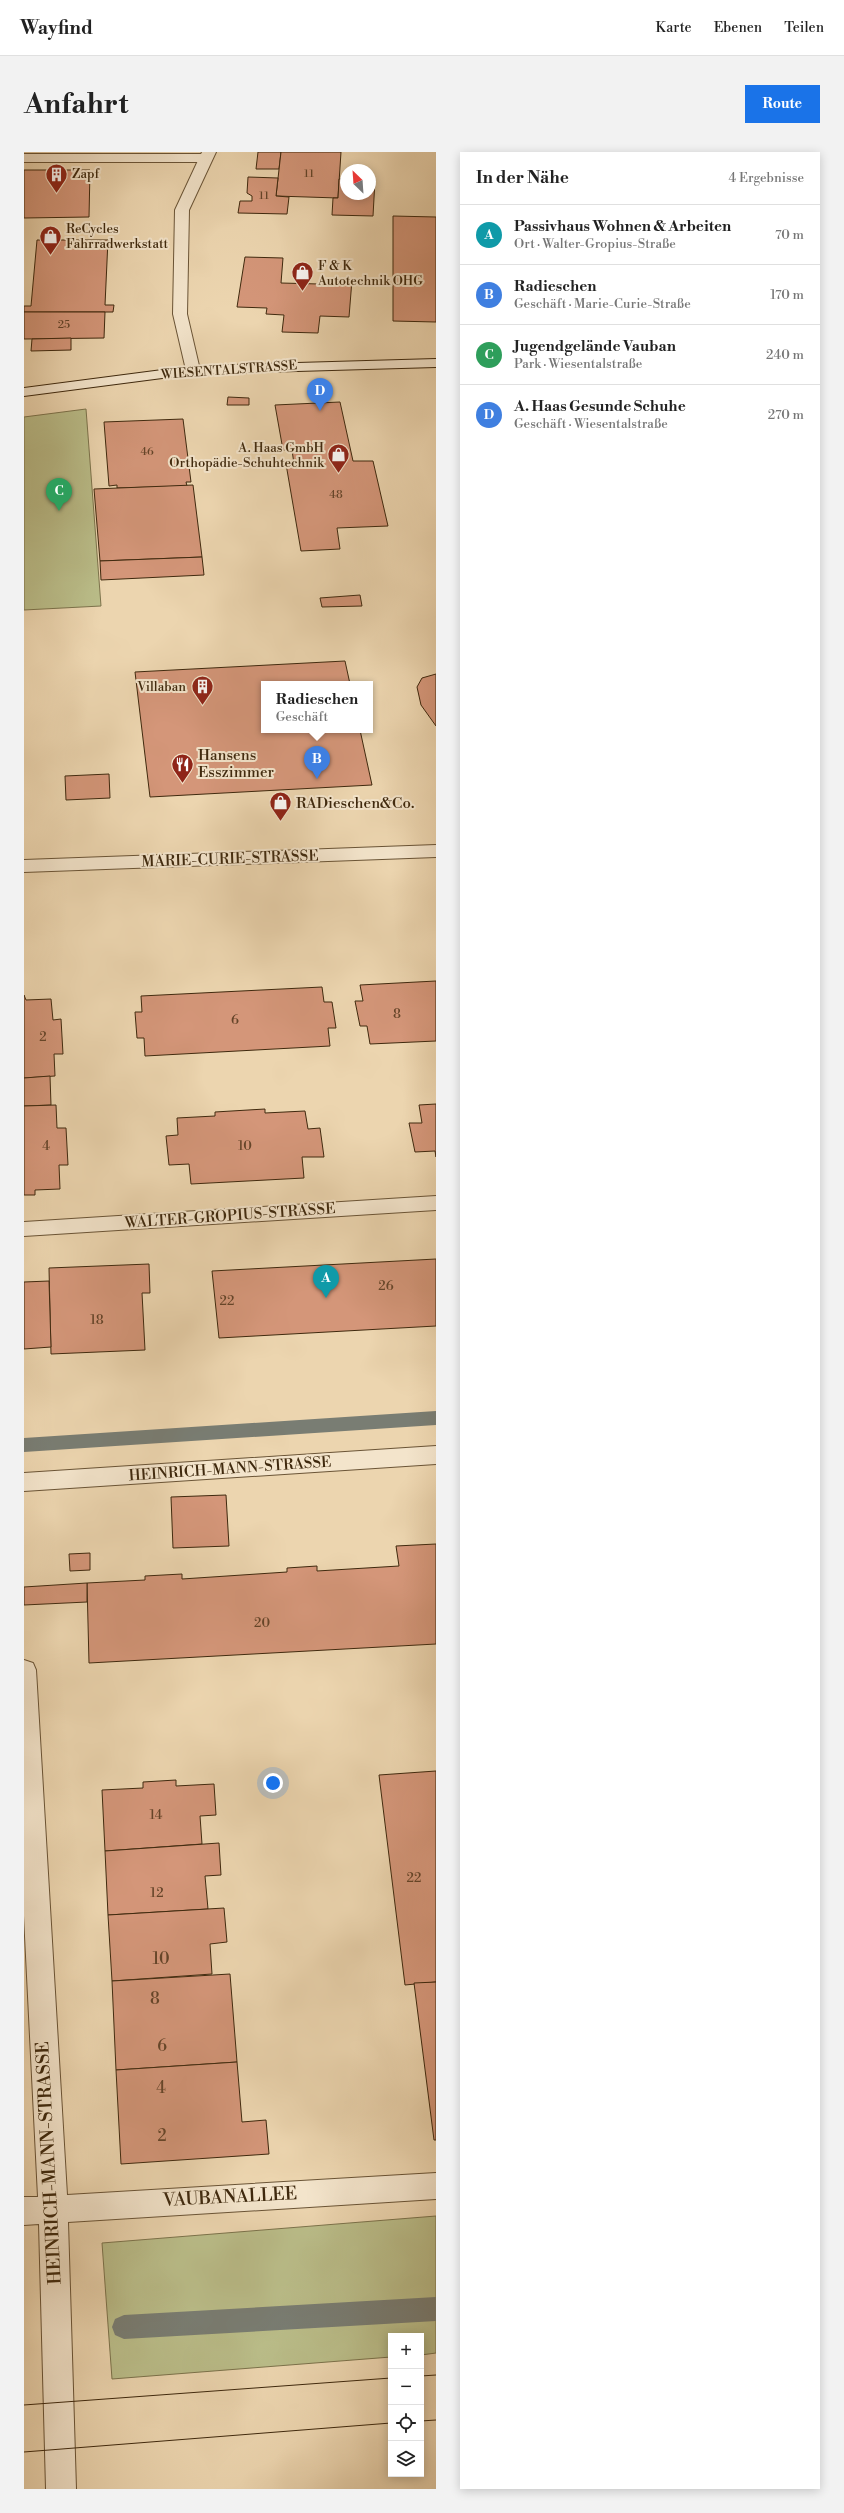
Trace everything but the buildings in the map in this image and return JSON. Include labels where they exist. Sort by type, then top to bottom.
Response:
[{"type":"street","points":[[24,158],[207,155],[182,210],[180,314],[193,370]]},
{"type":"street","name":"WIESENTALSTRASSE","points":[[24,392],[193,370],[436,363]]},
{"type":"street","name":"MARIE-CURIE-STRASSE","points":[[24,866],[436,851]]},
{"type":"street","name":"WALTER-GROPIUS-STRASSE","points":[[24,1229],[436,1203]]},
{"type":"street","name":"HEINRICH-MANN-STRASSE","points":[[24,1482],[436,1455]]},
{"type":"street","name":"HEINRICH-MANN-STRASSE","points":[[24,1670],[53,2208],[60,2489]]},
{"type":"street","name":"VAUBANALLEE","points":[[24,2211],[53,2208],[436,2186]]},
{"type":"green space","points":[[86,409],[101,606],[24,610],[24,417]]},
{"type":"green space","points":[[436,2216],[436,2353],[424,2355],[424,2333],[388,2333],[388,2357],[112,2379],[102,2243]]},
{"type":"waterway","points":[[24,1445],[436,1418]]},
{"type":"waterway","points":[[124,2327],[436,2309]]},
{"type":"tram line","points":[[424,2376],[436,2375]]},
{"type":"tram line","points":[[24,2405],[388,2378]]},
{"type":"tram line","points":[[424,2421],[436,2420]]},
{"type":"tram line","points":[[24,2452],[388,2423]]},
{"type":"place","name":"Zapf","points":[[57,194]]},
{"type":"place","name":"ReCycles Fahrradwerkstatt","points":[[50,256]]},
{"type":"place","name":"F & K Autotechnik OHG","points":[[302,292]]},
{"type":"place","name":"A. Haas Gesunde Schuhe","points":[[320,411]]},
{"type":"place","name":"A. Haas GmbH Orthopädie-Schuhtechnik","points":[[339,474]]},
{"type":"place","name":"Jugendgelände Vauban","points":[[59,511]]},
{"type":"place","name":"Villaban","points":[[202,706]]},
{"type":"place","name":"Radieschen","points":[[317,779]]},
{"type":"place","name":"Hansens Esszimmer","points":[[182,784]]},
{"type":"place","name":"RADieschen&Co.","points":[[281,822]]},
{"type":"place","name":"Passivhaus Wohnen & Arbeiten","points":[[326,1298]]}]
